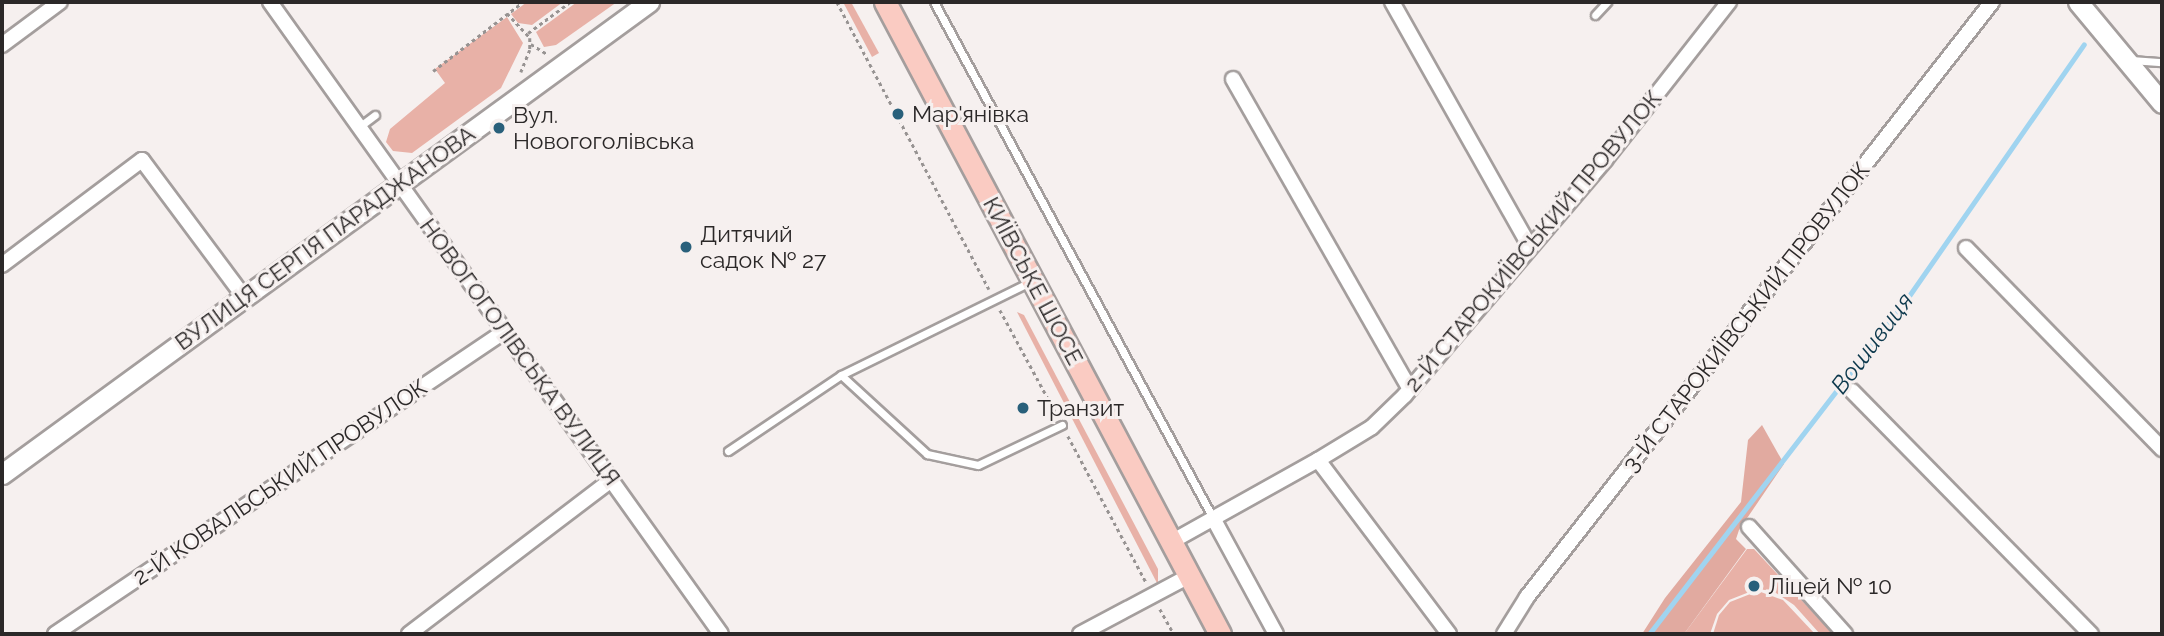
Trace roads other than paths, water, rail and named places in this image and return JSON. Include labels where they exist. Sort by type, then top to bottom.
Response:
[{"type":"main road","name":"ВУЛИЦЯ СЕРГІЯ ПАРАДЖАНОВА","points":[[2,474],[649,2]]},
{"type":"main road","points":[[2078,2],[2162,103]]},
{"type":"main road","name":"КИЇВСЬКЕ ШОСЕ","points":[[890,4],[1220,634]]},
{"type":"street","points":[[2,45],[60,2]]},
{"type":"street","name":"НОВОГОГОЛІВСЬКА ВУЛИЦЯ","points":[[270,2],[721,634]]},
{"type":"street","points":[[1392,2],[1530,247]]},
{"type":"street","name":"3-Й СТАРОКИЇВСЬКИЙ ПРОВУЛОК","points":[[1504,634],[1535,587],[1992,2]]},
{"type":"street","name":"2-Й СТАРОКИЇВСЬКИЙ ПРОВУЛОК","points":[[1171,542],[1372,427],[1410,389],[1530,247],[1723,4]]},
{"type":"street","points":[[1233,79],[1410,389]]},
{"type":"street","points":[[2,265],[142,160],[244,297]]},
{"type":"street","points":[[1966,248],[2162,449]]},
{"type":"street","name":"2-Й КОВАЛЬСЬКИЙ ПРОВУЛОК","points":[[55,634],[505,331]]},
{"type":"street","points":[[1852,391],[2091,634]]},
{"type":"street","points":[[1318,460],[1449,634]]},
{"type":"street","points":[[409,634],[611,480]]},
{"type":"street","points":[[1213,518],[1276,634]]},
{"type":"street","points":[[1749,527],[1845,634]]},
{"type":"street","points":[[1080,634],[1189,576]]},
{"type":"lane","points":[[934,2],[1213,518]]},
{"type":"lane","points":[[1595,15],[1607,2]]},
{"type":"lane","points":[[2127,60],[2162,62]]},
{"type":"lane","points":[[358,128],[375,115]]},
{"type":"lane","points":[[728,451],[841,375],[1033,281]]},
{"type":"lane","points":[[841,375],[927,454],[978,465],[1062,425]]},
{"type":"waterway","name":"Вошивиця","points":[[1649,634],[1904,303],[2084,44]]},
{"type":"place","name":"Мар'янівка","points":[[898,114]]},
{"type":"place","name":"Вул. Новогоголівська","points":[[499,128]]},
{"type":"place","name":"Дитячий садок № 27","points":[[686,247]]},
{"type":"place","name":"Транзит","points":[[1023,408]]},
{"type":"place","name":"Ліцей № 10","points":[[1754,586]]}]
